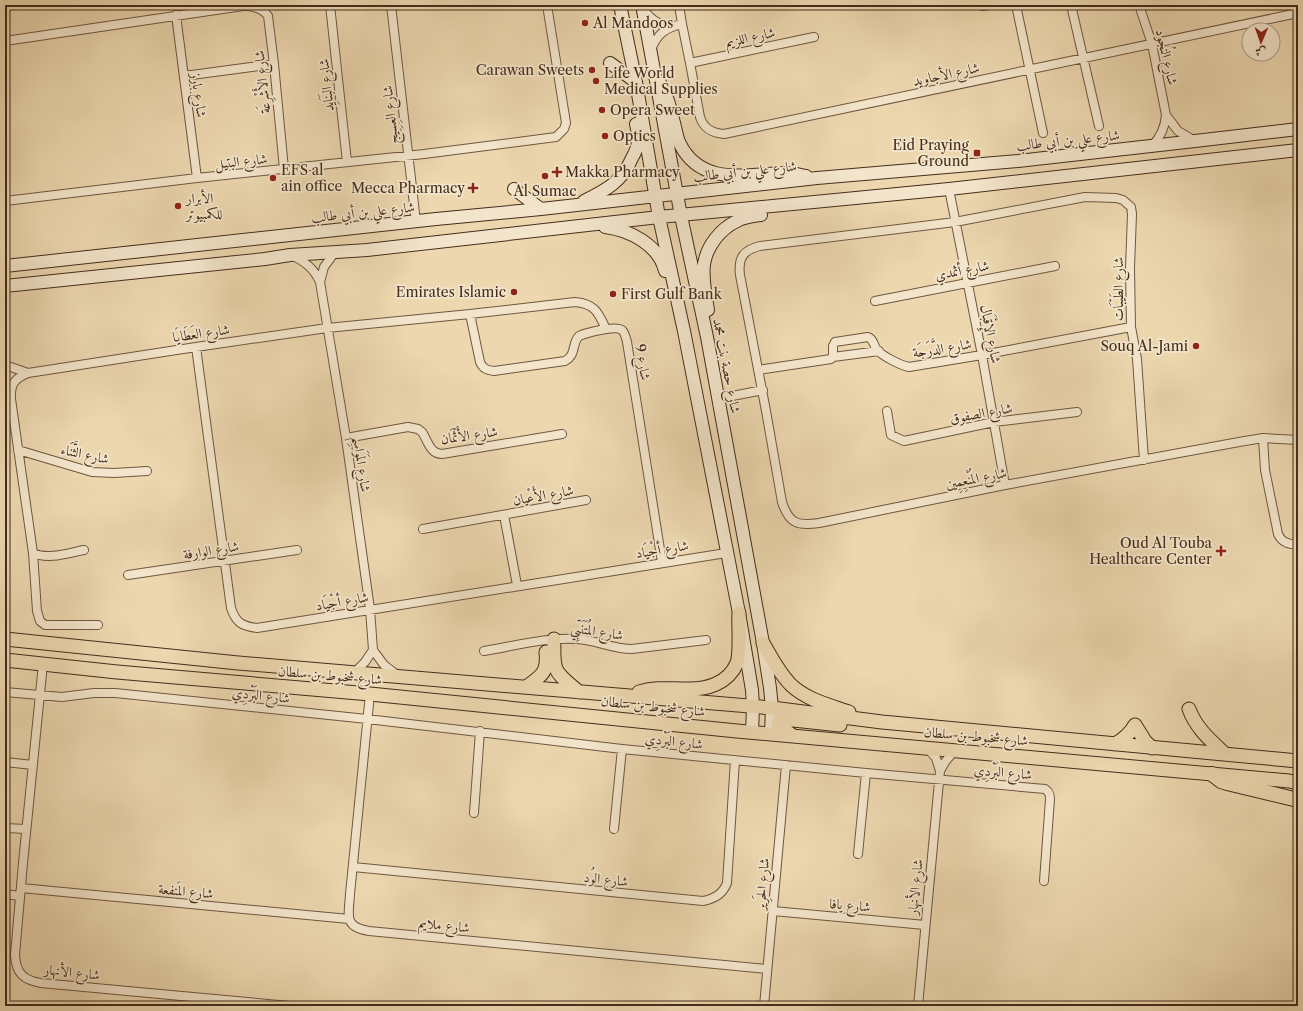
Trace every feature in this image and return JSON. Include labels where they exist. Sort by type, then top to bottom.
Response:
[{"type":"highway","points":[[1212,774],[1221,781],[1227,783],[1298,800]]},
{"type":"main road","points":[[620,5],[636,82],[659,218],[718,502],[726,553],[739,613],[752,690],[752,732]]},
{"type":"main road","name":"شارع حصة بنت محمد","points":[[642,7],[681,216],[707,337],[717,399],[730,460],[763,643],[772,708],[771,734]]},
{"type":"main road","points":[[610,63],[636,82]]},
{"type":"main road","points":[[654,71],[668,97],[680,144],[688,156],[696,164],[708,171],[735,176],[790,173],[817,178]]},
{"type":"main road","points":[[575,205],[605,190],[617,181],[630,164],[636,151],[638,139],[633,104],[636,82]]},
{"type":"main road","name":"شارع علي بن أبي طالب","points":[[5,266],[817,178],[1018,161],[1298,128]]},
{"type":"main road","points":[[5,286],[265,259],[290,255],[335,252],[949,189],[1298,150]]},
{"type":"main road","points":[[514,189],[541,209]]},
{"type":"main road","points":[[707,337],[710,324],[704,280],[704,264],[708,250],[714,239],[725,228],[737,221],[748,217],[794,210],[815,202]]},
{"type":"main road","points":[[526,232],[538,233],[606,227],[623,231],[641,239],[654,251],[663,263],[671,302],[680,318]]},
{"type":"main road","points":[[627,696],[642,691],[655,689],[700,689],[711,687],[721,682],[729,675],[737,663],[739,613]]},
{"type":"main road","name":"شارع شخبوط بن سلطان","points":[[5,639],[238,663],[772,708],[882,722],[1298,761]]},
{"type":"main road","points":[[526,687],[540,677],[545,671],[550,640]]},
{"type":"main road","points":[[550,640],[555,669],[579,692]]},
{"type":"main road","points":[[763,643],[783,676],[791,685],[803,694],[816,700],[882,722]]},
{"type":"main road","name":"شارع شخبوط بن سلطان","points":[[5,660],[117,672],[370,694],[771,734],[1298,783]]},
{"type":"main road","points":[[1189,709],[1195,723],[1201,731],[1225,754]]},
{"type":"main road","points":[[794,736],[779,726],[778,724],[780,720],[784,719],[904,731],[935,727]]},
{"type":"main road","points":[[1115,744],[1124,740],[1135,725],[1145,741],[1152,748]]},
{"type":"street","points":[[5,41],[249,5]]},
{"type":"street","name":"شارع الأَشْرِعَة","points":[[249,5],[260,9],[268,16],[284,169]]},
{"type":"street","name":"شارع البَنَايِد","points":[[330,5],[347,162]]},
{"type":"street","name":"شارع العِسِيج","points":[[391,5],[416,222]]},
{"type":"street","name":"شارع البتيل","points":[[5,202],[197,178],[408,156],[556,137],[564,129],[566,122],[547,5]]},
{"type":"street","name":"شارع الأجاويد","points":[[679,5],[702,123],[711,132],[724,134],[1298,13]]},
{"type":"street","points":[[1016,5],[1043,133]]},
{"type":"street","points":[[1071,5],[1100,126]]},
{"type":"street","name":"شارع النُجود","points":[[1139,5],[1152,44],[1166,115],[1166,124],[1163,132],[1152,146]]},
{"type":"street","points":[[642,7],[654,22],[671,26],[682,24]]},
{"type":"street","name":"شارع بارز","points":[[176,15],[197,178]]},
{"type":"street","points":[[651,50],[658,36],[671,26]]},
{"type":"street","name":"شارع اللزيم","points":[[690,63],[814,37]]},
{"type":"street","points":[[184,76],[274,64]]},
{"type":"street","name":"شارع النُجود","points":[[1166,115],[1178,131],[1195,141]]},
{"type":"street","name":"شارع الإِقْبَال","points":[[949,189],[982,355],[1005,485]]},
{"type":"street","name":"شارع المُنْعِمِين","points":[[1116,198],[1085,197],[955,222],[760,246],[746,251],[740,262],[740,275],[782,502],[787,515],[798,523],[820,523],[1005,485],[1263,438],[1298,440]]},
{"type":"street","name":"شارع الطَيْبَات","points":[[1116,198],[1123,200],[1128,204],[1131,207],[1132,214],[1130,268],[1131,327],[1137,358],[1144,460]]},
{"type":"street","name":"شارع المَوَاسِم","points":[[320,282],[324,267],[335,252]]},
{"type":"street","name":"شارع المَوَاسِم","points":[[290,255],[310,266],[320,282],[346,438],[370,609],[372,650]]},
{"type":"street","name":"شارع أثمدي","points":[[875,301],[1055,266]]},
{"type":"street","name":"شارع العَطَايَا","points":[[28,373],[196,346],[327,328],[575,302],[589,305],[596,312],[606,329]]},
{"type":"street","name":"شارع 9","points":[[470,314],[482,367],[494,371],[565,361],[573,354],[575,343],[579,336],[613,328],[623,331],[627,342],[662,562]]},
{"type":"street","name":"شارع الدَّرَجَة","points":[[833,357],[833,346],[835,342],[870,337],[879,351],[899,364],[909,367],[1131,327]]},
{"type":"street","name":"شارع أجْيَاد","points":[[196,346],[231,608],[234,617],[238,622],[244,625],[257,628],[517,585],[726,553]]},
{"type":"street","points":[[758,370],[831,359],[833,357],[879,351]]},
{"type":"street","points":[[5,365],[28,373]]},
{"type":"street","points":[[28,373],[20,376],[16,380],[10,392],[33,553],[37,611],[40,621],[45,625],[98,624]]},
{"type":"street","points":[[717,399],[762,390]]},
{"type":"street","name":"شارع الصفوق","points":[[886,411],[891,435],[904,441],[994,422],[1077,412]]},
{"type":"street","name":"شارع الأَثْمَان","points":[[346,438],[408,427],[422,432],[434,453],[442,454],[562,434]]},
{"type":"street","points":[[1263,438],[1265,470],[1278,534],[1280,538],[1287,543],[1298,545]]},
{"type":"street","name":"شارع الثَّنَاء","points":[[18,450],[92,472],[114,473],[147,471]]},
{"type":"street","name":"شارع الأَعْيان","points":[[423,530],[586,500]]},
{"type":"street","name":"شارع الأَعْيان","points":[[504,515],[517,585]]},
{"type":"street","points":[[33,553],[40,556],[61,555],[84,550]]},
{"type":"street","name":"شارع الوارفة","points":[[128,575],[297,550]]},
{"type":"street","name":"شارع المُتَنَبِّي","points":[[484,651],[550,640],[576,639],[622,649],[632,649],[706,640]]},
{"type":"street","points":[[354,673],[365,662],[372,650],[384,665],[399,677]]},
{"type":"street","name":"شارع الأنهار","points":[[43,664],[20,892],[16,962],[20,974],[33,981],[290,1006]]},
{"type":"street","name":"شارع البَرْدِي","points":[[5,692],[62,697],[94,693],[115,693],[367,719],[622,749],[1045,789],[1048,791],[1050,799],[1044,881]]},
{"type":"street","points":[[349,919],[370,694]]},
{"type":"street","points":[[474,813],[480,732]]},
{"type":"street","points":[[927,748],[936,758],[940,771]]},
{"type":"street","points":[[614,829],[622,749]]},
{"type":"street","name":"شارع الأنهار","points":[[918,1006],[940,771],[955,750]]},
{"type":"street","name":"شارع الوُد","points":[[353,867],[702,901],[709,900],[722,891],[727,882],[735,760]]},
{"type":"street","points":[[5,762],[33,765]]},
{"type":"street","name":"شارع الحَرِير","points":[[764,1006],[786,765]]},
{"type":"street","points":[[858,854],[866,773]]},
{"type":"street","points":[[5,828],[26,830]]},
{"type":"street","name":"شارع المَنفعة","points":[[5,894],[20,892],[349,919]]},
{"type":"street","name":"شارع يافا","points":[[773,911],[925,925]]},
{"type":"street","name":"شارع ملايم","points":[[349,919],[353,926],[362,930],[767,969]]},
{"type":"place","name":"Al Mandoos","points":[[585,23]]},
{"type":"place","name":"Carawan Sweets","points":[[592,70]]},
{"type":"place","name":"Life World Medical Supplies","points":[[596,81]]},
{"type":"place","name":"Opera Sweet","points":[[602,110]]},
{"type":"place","name":"Optics","points":[[605,136]]},
{"type":"place","name":"Eid Praying Ground","points":[[977,153]]},
{"type":"place","name":"Makka Pharmacy","points":[[557,172]]},
{"type":"place","name":"Al Sumac","points":[[545,176]]},
{"type":"place","name":"EFS al ain office","points":[[273,178]]},
{"type":"place","name":"Mecca Pharmacy","points":[[473,188]]},
{"type":"place","name":"الأبرار للكمبيوتر","points":[[178,206]]},
{"type":"place","name":"Emirates Islamic","points":[[514,292]]},
{"type":"place","name":"First Gulf Bank","points":[[613,294]]},
{"type":"place","name":"Souq Al-Jami","points":[[1196,346]]},
{"type":"place","name":"Oud Al Touba Healthcare Center","points":[[1221,551]]}]
